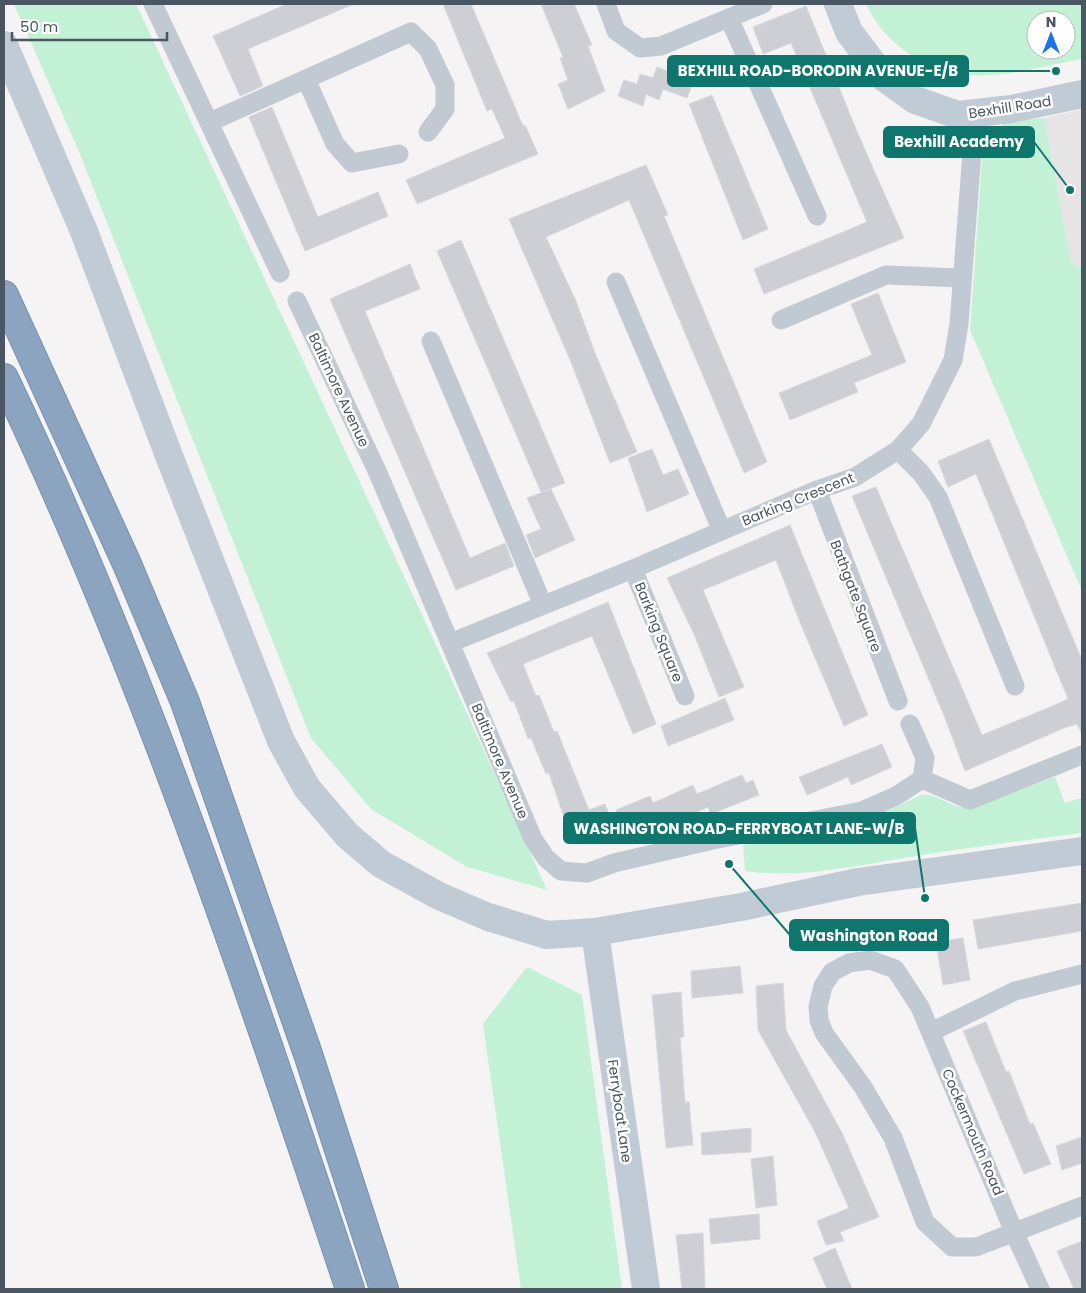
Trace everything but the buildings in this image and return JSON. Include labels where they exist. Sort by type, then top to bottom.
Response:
[{"type":"highway","points":[[4,294],[127,564],[185,702],[308,1054],[384,1289]]},
{"type":"highway","points":[[4,378],[114,629],[169,770],[275,1064],[350,1289]]},
{"type":"highway","points":[[4,385],[29,432]]},
{"type":"street","points":[[153,4],[280,273]]},
{"type":"street","points":[[606,4],[616,31],[640,48],[661,46],[763,4]]},
{"type":"street","name":"Bexhill Road","points":[[838,4],[849,32],[883,77],[915,100],[958,115],[1011,108],[1082,94]]},
{"type":"street","points":[[729,18],[817,216]]},
{"type":"street","points":[[210,122],[411,32],[428,49],[445,85],[445,108],[428,132]]},
{"type":"street","points":[[4,45],[83,229],[174,470],[281,741],[307,788],[347,835],[381,864],[439,896],[488,917],[548,935],[595,932],[741,907],[858,882],[1082,851]]},
{"type":"street","points":[[306,79],[335,144],[352,163],[399,154]]},
{"type":"street","name":"Barking Crescent","points":[[450,643],[634,569],[817,490],[855,477],[898,450],[921,424],[953,360],[959,324],[975,113]]},
{"type":"street","points":[[782,320],[886,276],[962,278]]},
{"type":"street","points":[[616,282],[722,531]]},
{"type":"street","name":"Baltimore Avenue","points":[[297,301],[378,473],[533,839],[546,858],[560,872],[587,872],[614,863],[704,842],[862,811],[896,796],[922,779]]},
{"type":"street","points":[[431,341],[543,605]]},
{"type":"street","points":[[898,450],[921,473],[938,497],[1015,686]]},
{"type":"street","name":"Bathgate Square","points":[[817,490],[898,701]]},
{"type":"street","name":"Barking Square","points":[[634,569],[684,696]]},
{"type":"street","points":[[910,724],[925,758],[922,779],[970,800],[1082,755]]},
{"type":"street","name":"Ferryboat Lane","points":[[595,932],[646,1289]]},
{"type":"street","name":"Cockermouth Road","points":[[1014,1232],[976,1247],[952,1247],[925,1222],[893,1138],[864,1087],[824,1033],[819,1020],[818,1007],[823,986],[832,972],[849,963],[870,960],[895,970],[920,1007],[1014,1232],[1040,1289]]},
{"type":"street","points":[[931,1032],[1015,991],[1082,974]]},
{"type":"street","points":[[1014,1232],[1082,1206]]},
{"type":"shaded area","points":[[1082,109],[1082,267],[1071,263],[1044,118]]},
{"type":"green space","points":[[14,4],[136,4],[431,634],[547,890],[467,867],[371,809],[311,738],[77,147]]},
{"type":"green space","points":[[866,4],[1082,4],[1082,59],[993,75],[971,75],[950,72],[929,65],[908,53],[874,19]]},
{"type":"green space","points":[[1044,118],[1071,263],[1082,267],[1082,591],[970,330],[983,147],[1006,121]]},
{"type":"green space","points":[[1055,777],[1065,803],[1082,798],[1082,833],[831,870],[788,873],[745,871],[743,845],[849,823],[883,813],[921,795],[931,795],[955,806],[972,808]]},
{"type":"green space","points":[[527,967],[582,995],[622,1289],[521,1289],[483,1024]]},
{"type":"place","name":"BEXHILL ROAD-BORODIN AVENUE-E/B","points":[[1056,71]]},
{"type":"place","name":"Bexhill Academy","points":[[1070,190]]},
{"type":"place","name":"Washington Road","points":[[729,864]]},
{"type":"place","name":"WASHINGTON ROAD-FERRYBOAT LANE-W/B","points":[[925,898]]}]
